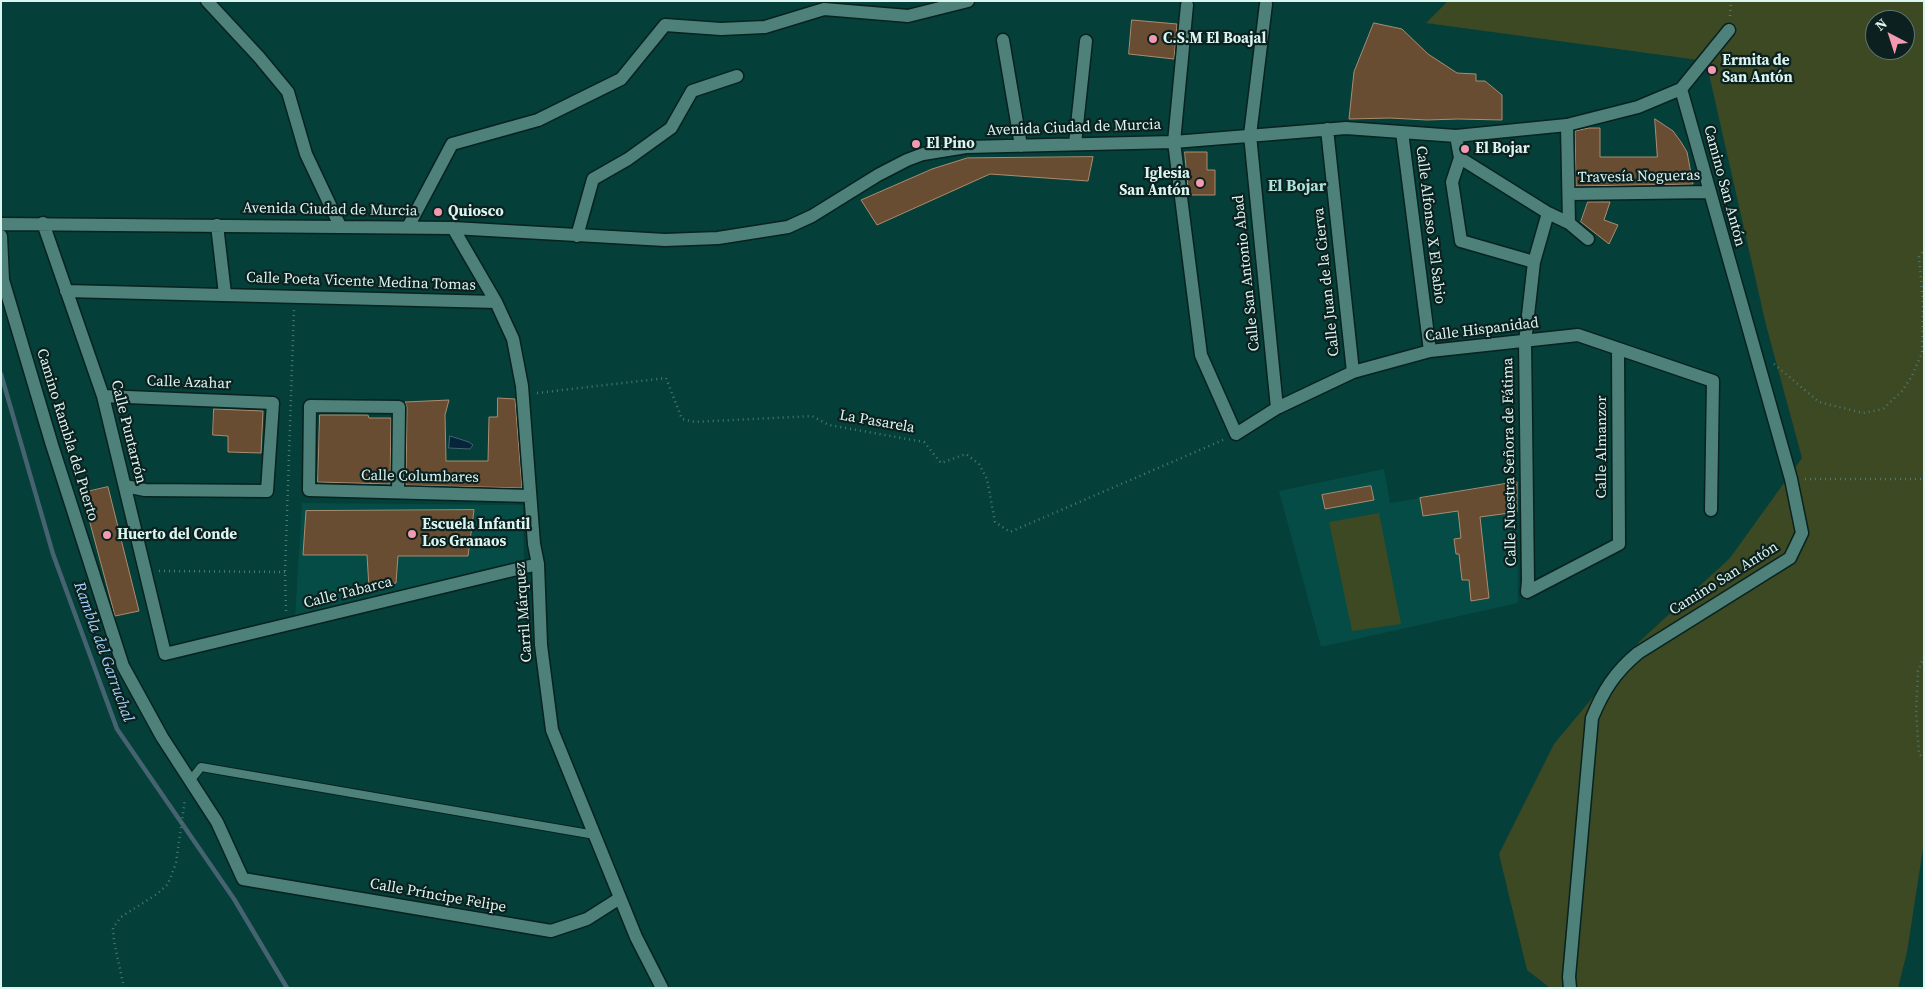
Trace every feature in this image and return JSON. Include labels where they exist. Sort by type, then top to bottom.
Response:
[{"type":"street","points":[[207,1],[259,57],[288,92],[306,154],[340,226]]},
{"type":"street","points":[[408,227],[452,144],[538,120],[621,79],[665,25],[721,30],[765,27],[824,9],[908,16],[968,1]]},
{"type":"street","name":"Calle San Antonio Abad","points":[[1266,4],[1250,135],[1277,408]]},
{"type":"street","points":[[1187,5],[1174,142],[1201,355],[1236,434]]},
{"type":"street","points":[[1681,89],[1729,30]]},
{"type":"street","points":[[1003,40],[1021,146]]},
{"type":"street","points":[[1075,144],[1086,41]]},
{"type":"street","points":[[576,236],[593,180],[628,159],[671,128],[692,91],[737,76]]},
{"type":"street","name":"Avenida Ciudad de Murcia","points":[[1,224],[408,227],[688,240],[726,237],[788,226],[812,216],[878,175],[908,160],[923,154],[966,147],[1174,142],[1327,129],[1456,136],[1568,125],[1638,107],[1681,89]]},
{"type":"street","name":"Camino San Antón","points":[[1570,988],[1570,967],[1592,718],[1601,694],[1624,664],[1638,653],[1790,558],[1802,533],[1790,479],[1681,89]]},
{"type":"street","points":[[1568,125],[1569,223]]},
{"type":"street","name":"Calle Juan de la Cierva","points":[[1327,129],[1354,372]]},
{"type":"street","name":"Calle Alfonso X El Sabio","points":[[1402,132],[1430,351]]},
{"type":"street","points":[[1456,136],[1460,158],[1452,182],[1461,241],[1534,262]]},
{"type":"street","points":[[1460,158],[1569,223],[1588,240]]},
{"type":"street","name":"Travesía Nogueras","points":[[1569,194],[1709,192]]},
{"type":"street","name":"Calle Nuestra Señora de Fátima","points":[[1548,212],[1534,262],[1525,342],[1527,592],[1619,544]]},
{"type":"street","name":"Calle Puntarrón","points":[[43,223],[104,396],[165,654]]},
{"type":"street","name":"Calle Poeta Vicente Medina Tomas","points":[[217,225],[225,294]]},
{"type":"street","name":"Carril Márquez","points":[[453,228],[496,302],[513,339],[522,395],[534,544],[538,564],[541,645],[552,730],[636,937],[662,988]]},
{"type":"street","name":"Camino Rambla del Puerto","points":[[1,236],[3,280],[52,445],[123,666],[162,737],[217,822],[243,879]]},
{"type":"street","name":"Calle Poeta Vicente Medina Tomas","points":[[66,291],[496,302]]},
{"type":"street","name":"Calle Hispanidad","points":[[1236,434],[1277,408],[1354,372],[1430,351],[1578,335],[1713,381],[1711,510]]},
{"type":"street","name":"Calle Almanzor","points":[[1618,350],[1619,544]]},
{"type":"street","name":"Calle Azahar","points":[[104,396],[273,403],[268,472]]},
{"type":"street","points":[[309,473],[310,406],[399,407],[398,492]]},
{"type":"street","points":[[125,486],[145,490],[267,491],[268,472]]},
{"type":"street","name":"Calle Columbares","points":[[309,473],[309,490],[530,496]]},
{"type":"street","name":"Calle Tabarca","points":[[165,654],[538,564]]},
{"type":"street","name":"Calle Príncipe Felipe","points":[[243,879],[551,931],[587,919],[620,898]]},
{"type":"lane","points":[[190,781],[201,768],[595,835]]},
{"type":"path","points":[[1772,362],[1819,402],[1863,413],[1883,409],[1902,392],[1912,376],[1922,353],[1923,304],[1919,257],[1924,250]]},
{"type":"path","points":[[286,625],[285,572],[294,296]]},
{"type":"path","name":"La Pasarela","points":[[522,395],[666,378],[682,419],[695,422],[812,416],[829,425],[924,442],[941,463],[966,454],[980,464],[987,479],[995,522],[1010,532],[1236,434]]},
{"type":"path","points":[[268,472],[309,473]]},
{"type":"path","points":[[1790,479],[1924,479]]},
{"type":"path","points":[[145,571],[285,572]]},
{"type":"path","points":[[1924,657],[1918,671],[1916,713],[1919,754],[1924,760]]},
{"type":"path","points":[[124,988],[113,928],[121,917],[157,894],[168,884],[176,862],[183,808]]},
{"type":"shaded area","points":[[450,436],[473,445],[470,449],[449,448]]},
{"type":"shaded area","points":[[1384,469],[1390,503],[1517,482],[1518,603],[1321,647],[1279,491]]},
{"type":"shaded area","name":"Escuela Infantil Los Granaos","points":[[302,503],[523,505],[524,563],[295,617]]},
{"type":"green space","points":[[1448,1],[1924,1],[1924,842],[1907,952],[1898,988],[1550,988],[1527,970],[1499,854],[1554,744],[1639,642],[1730,558],[1802,458],[1766,325],[1706,61],[1426,23]]},
{"type":"green space","points":[[1379,513],[1401,624],[1352,631],[1329,522]]},
{"type":"building","name":"C.S.M El Boajal","points":[[1132,20],[1177,24],[1174,59],[1129,54]]},
{"type":"building","points":[[1374,23],[1402,29],[1428,54],[1457,73],[1476,74],[1476,81],[1485,81],[1502,95],[1502,120],[1349,119],[1354,72]]},
{"type":"building","points":[[1655,119],[1673,131],[1687,152],[1693,184],[1576,186],[1575,131],[1600,128],[1600,157],[1657,157]]},
{"type":"building","name":"Iglesia San Antón","points":[[1185,152],[1207,152],[1207,170],[1215,170],[1215,195],[1189,195]]},
{"type":"building","points":[[1093,157],[1088,181],[990,174],[877,225],[861,200],[932,169],[967,158]]},
{"type":"building","points":[[1588,202],[1610,202],[1604,220],[1618,225],[1609,244],[1581,222]]},
{"type":"building","points":[[498,398],[515,399],[522,488],[406,485],[407,407],[405,402],[449,400],[445,415],[446,461],[488,461],[489,417],[497,417]]},
{"type":"building","points":[[214,409],[263,411],[261,453],[228,452],[228,436],[213,435]]},
{"type":"building","points":[[320,415],[368,415],[369,418],[391,418],[390,484],[318,482]]},
{"type":"building","points":[[1517,482],[1517,512],[1480,517],[1489,598],[1471,601],[1469,580],[1462,580],[1459,554],[1456,554],[1454,539],[1461,538],[1458,511],[1423,516],[1420,498]]},
{"type":"building","points":[[1371,486],[1374,500],[1325,509],[1322,495]]},
{"type":"building","name":"Huerto del Conde","points":[[108,487],[139,611],[115,616],[82,493]]},
{"type":"building","points":[[474,510],[468,556],[398,556],[396,583],[369,588],[367,555],[303,555],[306,511]]},
{"type":"waterway","name":"Rambla del Garruchal","points":[[1,374],[53,554],[117,729],[234,899],[287,988]]},
{"type":"place","name":"C.S.M El Boajal","points":[[1153,39]]},
{"type":"place","name":"Ermita de San Antón","points":[[1712,70]]},
{"type":"place","name":"El Pino","points":[[916,144]]},
{"type":"place","name":"El Bojar","points":[[1465,149]]},
{"type":"place","name":"Iglesia San Antón","points":[[1200,183]]},
{"type":"place","name":"Quiosco","points":[[438,212]]},
{"type":"place","name":"Escuela Infantil Los Granaos","points":[[412,534]]},
{"type":"place","name":"Huerto del Conde","points":[[107,535]]},
{"type":"district","name":"El Bojar","points":[[1297,187]]}]
